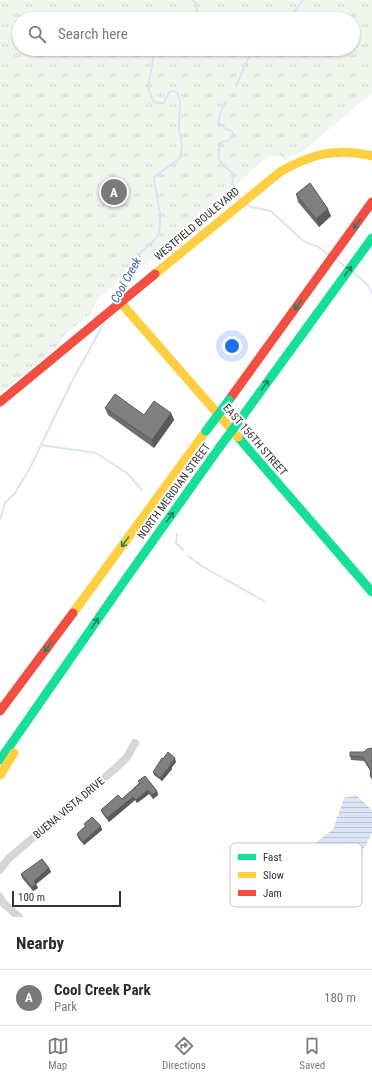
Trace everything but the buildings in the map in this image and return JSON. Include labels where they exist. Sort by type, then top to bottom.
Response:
[{"type":"main road","name":"WESTFIELD BOULEVARD","points":[[0,402],[280,172],[306,158],[332,151],[354,152],[372,156]]},
{"type":"main road","name":"NORTH MERIDIAN STREET","points":[[0,710],[119,551],[372,202]]},
{"type":"main road","name":"NORTH MERIDIAN STREET","points":[[0,760],[66,667],[124,580],[372,238]]},
{"type":"main road","name":"EAST 156TH STREET","points":[[118,305],[372,592]]},
{"type":"main road","points":[[0,775],[66,667]]},
{"type":"street","name":"BUENA VISTA DRIVE","points":[[0,870],[8,859],[118,767],[127,757],[135,743]]},
{"type":"street","points":[[0,897],[2,902],[19,917]]},
{"type":"green space","points":[[0,0],[372,0],[372,93],[302,152],[285,160],[280,155],[264,159],[241,181],[214,203],[206,220],[158,258],[136,267],[99,298],[90,314],[65,334],[56,348],[0,394]]},
{"type":"water","points":[[356,795],[372,810],[372,833],[365,847],[362,849],[362,843],[316,843],[333,829],[344,798]]},
{"type":"waterway","name":"Cool Creek","points":[[192,0],[196,3],[197,12]]},
{"type":"waterway","points":[[294,12],[303,0]]},
{"type":"waterway","name":"Cool Creek","points":[[113,302],[126,274],[138,255],[155,240],[158,235],[160,218],[154,177],[180,158],[182,146],[179,128],[180,101],[178,94],[174,91],[169,92],[164,103],[157,103],[153,101],[148,87],[154,56]]},
{"type":"waterway","points":[[236,86],[250,56]]},
{"type":"waterway","points":[[226,102],[221,111],[218,123],[226,129],[232,131],[234,136],[229,140],[220,143],[219,158],[220,161],[233,174],[232,188],[234,193],[241,199]]},
{"type":"waterway","points":[[247,204],[251,207],[271,211],[300,238],[307,243],[317,246],[328,254]]},
{"type":"waterway","points":[[337,260],[344,266]]},
{"type":"waterway","points":[[354,273],[367,284],[372,293]]},
{"type":"waterway","name":"Cool Creek","points":[[0,520],[5,503],[15,493],[30,468],[71,383],[104,323]]},
{"type":"waterway","points":[[41,445],[96,453],[127,473],[142,490]]},
{"type":"waterway","points":[[177,534],[176,543],[183,550]]},
{"type":"waterway","points":[[188,556],[202,566],[264,601]]},
{"type":"traffic: fast","points":[[242,417],[372,238]]},
{"type":"traffic: fast","points":[[206,431],[229,400]]},
{"type":"traffic: fast","points":[[219,448],[242,417]]},
{"type":"traffic: fast","points":[[238,437],[372,592]]},
{"type":"traffic: fast","points":[[0,760],[219,448]]},
{"type":"traffic: slow","points":[[155,274],[280,172],[291,166],[314,157],[336,152],[359,153],[372,156]]},
{"type":"traffic: slow","points":[[121,303],[238,437]]},
{"type":"traffic: slow","points":[[73,613],[206,431]]},
{"type":"traffic: slow","points":[[0,775],[14,753]]},
{"type":"traffic: jam","points":[[229,400],[372,202]]},
{"type":"traffic: jam","points":[[0,402],[155,274]]},
{"type":"traffic: jam","points":[[0,711],[73,613]]},
{"type":"place","name":"Cool Creek Park","points":[[114,192]]}]
